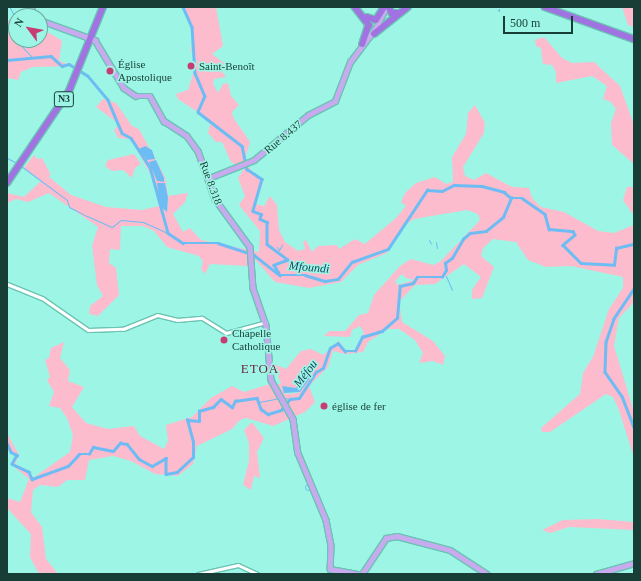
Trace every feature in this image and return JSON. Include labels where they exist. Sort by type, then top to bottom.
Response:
[{"type":"highway","name":"N3","points":[[7,183],[69,90],[104,7]]},
{"type":"highway","points":[[356,7],[372,20],[387,7],[394,14],[407,7]]},
{"type":"highway","points":[[356,7],[369,25],[363,44]]},
{"type":"highway","points":[[374,34],[407,7]]},
{"type":"highway","points":[[545,7],[634,38]]},
{"type":"highway","points":[[551,7],[634,38]]},
{"type":"main road","name":"Rue 8.437","points":[[342,81],[356,56],[374,34],[387,7]]},
{"type":"main road","name":"Rue 8.437","points":[[209,178],[246,165],[308,115],[335,102],[350,62],[368,39],[387,7]]},
{"type":"main road","points":[[48,23],[92,38]]},
{"type":"main road","name":"Rue 8.318","points":[[92,38],[99,44],[124,88],[136,96],[150,96],[164,121],[195,146],[209,178],[215,199],[251,253],[252,282],[266,322],[271,380],[284,406],[293,418],[298,453],[328,528],[330,569]]},
{"type":"main road","points":[[362,574],[386,538],[391,536],[411,538],[450,550],[487,574]]},
{"type":"main road","points":[[596,574],[634,563]]},
{"type":"main road","points":[[330,569],[359,574]]},
{"type":"street","points":[[7,284],[42,298],[88,330],[125,328],[157,315],[177,320],[203,319],[226,333],[266,322]]},
{"type":"street","points":[[198,574],[238,565],[257,574]]},
{"type":"street","points":[[328,574],[330,569]]},
{"type":"shaded area","points":[[184,7],[216,7],[223,46],[212,54],[224,63],[222,72],[226,77],[214,79],[213,84],[218,93],[223,84],[228,83],[231,96],[239,105],[232,112],[233,117],[250,142],[244,162],[263,183],[255,204],[264,206],[270,196],[277,205],[279,230],[285,242],[298,251],[305,249],[303,242],[306,240],[312,252],[318,246],[337,245],[339,249],[355,239],[365,244],[396,218],[406,206],[401,202],[405,193],[416,183],[435,177],[446,184],[453,182],[452,157],[466,134],[468,113],[475,105],[485,123],[484,133],[463,167],[465,176],[474,180],[486,173],[512,187],[529,188],[532,198],[541,207],[564,212],[598,231],[614,233],[634,225],[634,302],[619,318],[614,346],[634,412],[634,458],[619,410],[613,397],[606,394],[550,432],[542,432],[541,428],[580,394],[583,373],[593,357],[609,309],[623,288],[623,277],[571,266],[546,267],[528,260],[516,242],[493,239],[483,248],[481,256],[494,267],[482,298],[472,299],[472,290],[481,277],[464,264],[435,284],[415,285],[399,302],[402,322],[433,341],[445,356],[443,365],[433,361],[419,363],[423,353],[415,340],[399,329],[388,329],[368,342],[363,352],[345,354],[333,351],[328,367],[309,386],[315,402],[305,412],[273,426],[246,418],[240,420],[232,429],[197,446],[193,464],[178,476],[155,474],[131,461],[113,456],[89,460],[85,480],[67,480],[58,487],[40,485],[33,490],[31,512],[42,527],[46,559],[58,574],[39,574],[30,557],[31,534],[7,508],[7,498],[20,502],[29,479],[12,465],[17,456],[10,452],[7,433],[19,455],[15,464],[30,472],[33,478],[70,452],[73,435],[67,418],[60,408],[49,406],[54,392],[47,380],[50,377],[45,360],[49,358],[51,348],[64,342],[60,358],[70,370],[68,381],[84,387],[72,407],[86,423],[108,429],[134,426],[140,436],[164,449],[168,441],[166,425],[192,417],[211,398],[232,386],[244,392],[270,384],[281,384],[274,364],[286,369],[301,351],[311,349],[323,355],[339,341],[345,350],[354,351],[364,333],[360,326],[352,330],[350,337],[324,336],[329,331],[345,331],[359,315],[368,313],[374,295],[400,266],[411,259],[433,265],[440,262],[480,220],[478,214],[467,210],[414,219],[406,224],[387,253],[358,265],[341,282],[309,288],[275,282],[252,256],[248,256],[247,266],[210,264],[205,274],[201,269],[203,261],[199,256],[167,247],[154,231],[143,226],[121,226],[120,250],[110,249],[109,263],[116,268],[119,295],[98,316],[89,314],[90,306],[103,296],[97,285],[92,246],[98,227],[49,193],[28,202],[16,199],[7,203],[7,193],[24,197],[41,181],[24,168],[34,155],[37,159],[42,158],[51,175],[48,176],[71,195],[106,207],[142,210],[159,206],[153,179],[131,139],[118,138],[114,130],[119,124],[96,107],[103,99],[116,103],[132,126],[139,129],[165,177],[168,196],[188,193],[185,202],[173,214],[183,232],[190,228],[201,240],[259,252],[260,231],[239,205],[245,196],[238,178],[244,169],[231,162],[222,142],[216,142],[208,133],[211,121],[178,99],[176,94],[188,90],[197,61],[191,51],[193,33]],"holes":[[[159,191],[168,198],[167,212],[160,206]],[[402,274],[406,278],[414,280],[398,285],[395,281]],[[309,370],[309,375],[298,393],[285,394],[282,387],[296,388]]]},
{"type":"shaded area","points":[[622,7],[634,7],[634,27],[628,25]]},
{"type":"shaded area","points":[[7,19],[8,48],[48,48],[49,33],[62,41],[59,61],[73,66],[33,67],[21,72],[18,80],[7,78]]},
{"type":"shaded area","points":[[544,37],[562,58],[572,63],[594,62],[620,86],[634,125],[634,164],[612,145],[611,123],[616,109],[611,102],[603,99],[607,86],[592,76],[556,83],[556,72],[552,65],[543,64],[541,48],[536,46],[535,40]]},
{"type":"shaded area","points":[[134,154],[141,164],[135,168],[132,178],[123,170],[112,171],[105,166],[108,160]]},
{"type":"shaded area","points":[[627,187],[634,187],[634,216],[623,200]]},
{"type":"shaded area","points":[[252,422],[264,438],[257,452],[260,478],[254,476],[251,490],[243,485],[249,461],[249,443],[244,430]]},
{"type":"shaded area","points":[[598,519],[634,522],[634,530],[569,527],[550,533],[542,530],[563,520]]},
{"type":"water","points":[[145,146],[152,150],[155,159],[147,160],[139,149]]},
{"type":"water","points":[[156,160],[164,178],[164,182],[157,181],[149,162]]},
{"type":"water","points":[[157,183],[165,183],[168,198],[167,212],[160,206]]},
{"type":"water","points":[[309,370],[310,378],[300,392],[284,393],[282,386],[296,388]]},
{"type":"waterway","name":"Mfoundi","points":[[183,7],[192,27],[195,73],[205,96],[198,112],[242,146],[247,169],[262,179],[253,211],[261,214],[260,219],[267,222],[267,244],[288,260],[274,265],[279,273]]},
{"type":"waterway","points":[[499,9],[499,11],[498,10],[499,9]]},
{"type":"waterway","points":[[24,48],[31,56]]},
{"type":"waterway","points":[[7,60],[51,56],[62,66],[69,64],[88,76],[108,100],[122,133],[131,138],[150,167],[168,233],[183,243],[218,243],[254,255],[280,275],[305,275],[325,281],[338,279],[352,262],[388,249],[427,190],[442,191],[454,185],[482,186],[504,192],[511,198]]},
{"type":"waterway","points":[[7,158],[17,163]]},
{"type":"waterway","points":[[21,166],[67,200],[69,207],[87,216],[112,227],[121,220],[143,222],[168,233]]},
{"type":"waterway","name":"Mfoundi","points":[[255,173],[256,177]]},
{"type":"waterway","name":"Méfou","points":[[511,198],[522,198],[545,214],[549,229],[573,231],[575,235],[563,245],[581,263],[614,265],[616,248],[634,244]]},
{"type":"waterway","name":"Méfou","points":[[7,443],[11,452],[17,455],[12,464],[29,472],[32,479],[68,466],[79,454],[89,454],[93,447],[113,451],[120,443],[127,444],[139,459],[152,466],[166,458],[166,474],[177,472],[193,457],[193,442],[187,420],[199,421],[199,411],[213,407],[221,399],[232,407],[235,401],[257,398],[261,409],[268,414],[281,410],[290,399],[299,398],[316,372],[323,368],[330,348],[338,343],[345,351],[355,351],[362,337],[382,331],[397,318],[400,286],[413,283],[417,277],[442,277],[446,270],[445,263],[452,258],[463,239],[470,233],[486,231],[503,217],[511,198]]},
{"type":"waterway","points":[[429,240],[431,244]]},
{"type":"waterway","points":[[436,242],[437,248]]},
{"type":"waterway","name":"Mfoundi","points":[[277,247],[279,250],[282,245]]},
{"type":"waterway","points":[[446,276],[452,290]]},
{"type":"waterway","points":[[634,289],[614,319],[606,342],[605,372],[622,396],[634,427]]},
{"type":"waterway","points":[[259,402],[279,398]]},
{"type":"waterway","name":"Méfou","points":[[284,398],[290,399]]},
{"type":"waterway","points":[[308,484],[311,487],[308,490],[305,487],[308,484]]},
{"type":"place","name":"Saint-Benoît","points":[[191,66]]},
{"type":"place","name":"Église Apostolique","points":[[110,71]]},
{"type":"place","name":"Chapelle Catholique","points":[[224,340]]},
{"type":"place","name":"église de fer","points":[[324,406]]},
{"type":"district","name":"ETOA","points":[[260,369]]}]
